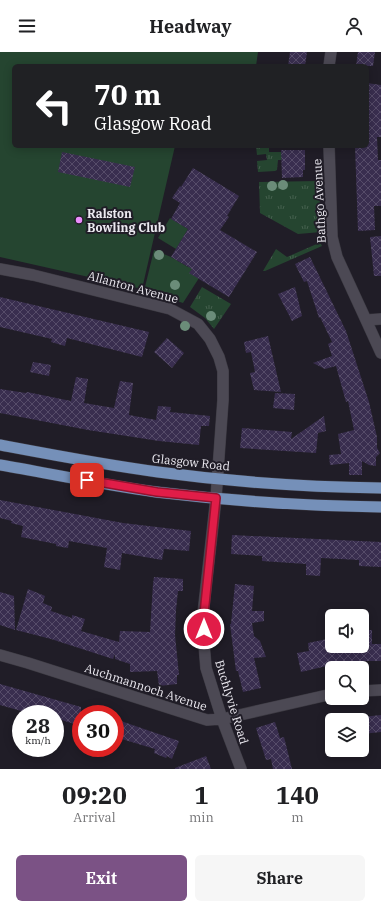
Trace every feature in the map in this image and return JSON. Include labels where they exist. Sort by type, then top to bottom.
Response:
[{"type":"main road","name":"Glasgow Road","points":[[0,445],[119,467],[217,479],[297,485],[381,488]]},
{"type":"main road","points":[[0,465],[116,486],[216,498],[294,504],[381,507]]},
{"type":"main road","points":[[294,504],[297,485]]},
{"type":"street","points":[[329,64],[332,52]]},
{"type":"street","name":"Bathgo Avenue","points":[[329,148],[332,237],[337,257],[381,353]]},
{"type":"street","name":"Allanton Avenue","points":[[0,269],[33,275],[170,309],[198,324],[210,339],[219,357],[223,371],[223,400],[216,498]]},
{"type":"street","points":[[366,320],[381,319]]},
{"type":"street","name":"Buchlyvie Road","points":[[216,498],[204,614],[206,668],[222,719],[241,769]]},
{"type":"street","name":"Auchmannoch Avenue","points":[[0,655],[28,662],[207,720],[222,719],[325,696]]},
{"type":"street","points":[[369,691],[381,690]]},
{"type":"green space","name":"Ralston Bowling Club","points":[[0,52],[258,52],[256,64],[12,64],[12,148],[175,148],[142,289],[0,257]]},
{"type":"green space","points":[[256,148],[269,148],[269,152],[283,152],[283,160],[278,160],[277,170],[275,171],[258,172],[257,161],[267,160],[266,154],[257,155]]},
{"type":"green space","points":[[319,181],[321,232],[298,234],[260,213],[259,182]]},
{"type":"green space","points":[[170,218],[188,229],[176,249],[158,238]]},
{"type":"green space","points":[[319,243],[322,246],[263,271],[276,249],[287,257]]},
{"type":"green space","points":[[154,250],[171,257],[188,267],[189,265],[193,267],[190,273],[199,278],[183,303],[144,291]]},
{"type":"green space","points":[[202,287],[231,304],[214,329],[205,318],[190,307]]},
{"type":"building","points":[[290,52],[307,52],[305,64],[288,64]]},
{"type":"building","points":[[358,52],[375,52],[373,66],[369,66],[369,64],[356,64]]},
{"type":"building","points":[[369,83],[381,85],[381,137],[377,137],[378,160],[381,160],[381,206],[374,206],[375,230],[358,231],[355,148],[369,148]]},
{"type":"building","points":[[281,150],[305,150],[305,170],[303,170],[303,177],[282,178]]},
{"type":"building","points":[[62,152],[135,167],[130,187],[58,172]]},
{"type":"building","points":[[193,168],[239,196],[227,216],[229,217],[220,230],[257,252],[229,297],[189,273],[192,269],[171,257],[188,229],[171,219],[180,203],[172,198]]},
{"type":"building","points":[[381,236],[381,276],[374,276],[370,237]]},
{"type":"building","points":[[310,257],[346,331],[369,402],[377,437],[377,448],[380,453],[376,457],[376,466],[369,465],[362,461],[362,475],[349,475],[349,463],[330,465],[329,455],[341,454],[338,434],[354,430],[348,401],[346,402],[336,366],[325,369],[313,363],[332,356],[328,344],[332,342],[320,317],[319,318],[307,281],[304,282],[295,264]]},
{"type":"building","points":[[295,287],[302,316],[292,321],[278,294]]},
{"type":"building","points":[[0,297],[149,332],[142,357],[67,338],[65,346],[51,342],[52,339],[0,327]]},
{"type":"building","points":[[268,336],[281,392],[254,390],[250,373],[255,372],[251,352],[246,353],[244,342]]},
{"type":"building","points":[[167,338],[184,353],[172,368],[154,352]]},
{"type":"building","points":[[33,362],[51,365],[49,376],[30,372]]},
{"type":"building","points":[[76,377],[88,379],[84,403],[114,408],[120,381],[133,383],[129,415],[156,420],[158,406],[171,407],[170,412],[210,416],[209,426],[201,426],[199,445],[159,441],[88,430],[0,413],[0,389],[27,392],[71,401]]},
{"type":"building","points":[[275,393],[295,394],[294,410],[273,408]]},
{"type":"building","points":[[324,416],[326,431],[318,433],[316,453],[240,448],[242,428],[292,432],[291,439]]},
{"type":"building","points":[[0,500],[123,523],[191,531],[189,551],[164,549],[162,560],[122,553],[120,570],[104,567],[107,548],[69,541],[68,548],[21,537],[23,526],[0,518]]},
{"type":"building","points":[[232,535],[381,542],[381,567],[359,566],[359,560],[321,558],[320,576],[306,575],[306,564],[262,561],[262,556],[231,554]]},
{"type":"building","points":[[154,577],[183,579],[183,591],[178,591],[176,610],[175,635],[179,675],[177,675],[177,684],[159,686],[157,671],[130,672],[130,664],[115,659],[115,654],[113,659],[51,639],[16,630],[28,589],[45,596],[43,603],[52,607],[51,611],[72,618],[72,615],[85,619],[81,631],[119,642],[120,631],[150,632]]},
{"type":"building","points":[[235,584],[254,586],[252,611],[264,611],[264,621],[252,623],[254,636],[260,641],[266,657],[254,658],[261,688],[243,692],[238,671],[236,671],[230,624]]},
{"type":"building","points":[[0,592],[14,596],[15,630],[0,625]]},
{"type":"building","points":[[369,630],[372,630],[372,644],[381,644],[381,661],[325,661],[325,666],[301,672],[297,653],[309,651],[308,643],[325,639],[325,653],[369,653]]},
{"type":"building","points":[[0,684],[74,705],[72,705],[72,723],[64,721],[64,705],[12,705],[12,708],[0,705]]},
{"type":"building","points":[[381,715],[381,732],[369,733],[369,716]]},
{"type":"building","points":[[124,722],[179,741],[172,759],[167,756],[166,758],[154,753],[155,749],[124,740]]},
{"type":"building","points":[[275,722],[280,738],[284,737],[292,769],[273,769],[271,759],[266,760],[256,728]]},
{"type":"building","points":[[206,756],[211,769],[175,769],[175,768]]},
{"type":"place","name":"Ralston Bowling Club","points":[[79,220]]},
{"type":"route","points":[[87,480],[157,492],[216,498],[204,614],[204,629]]}]
